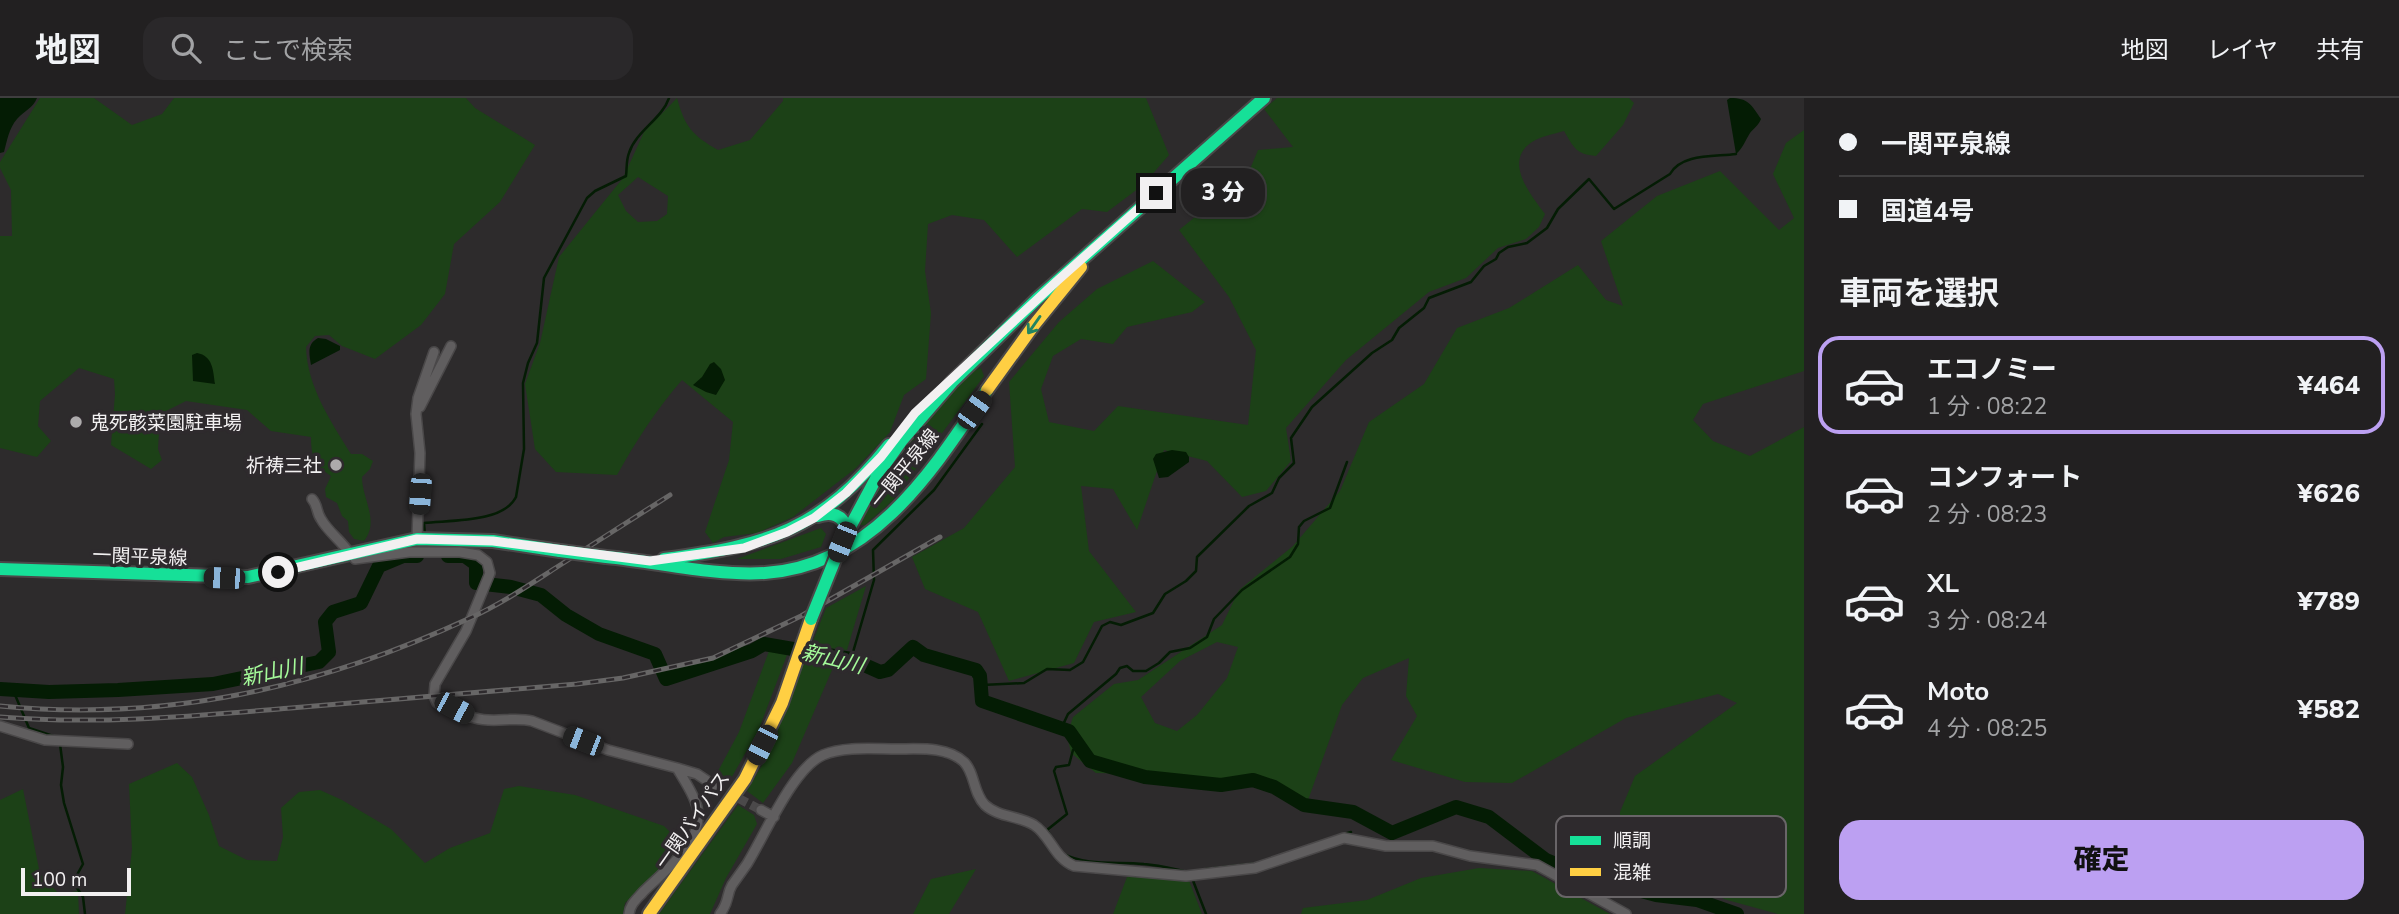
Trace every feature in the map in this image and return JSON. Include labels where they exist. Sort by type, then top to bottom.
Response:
[{"type":"main road","points":[[1109,235],[1264,98]]},
{"type":"main road","name":"一関バイパス","points":[[649,914],[745,779],[782,703],[811,619],[847,529],[895,447],[939,393],[986,346],[1109,235]]},
{"type":"main road","name":"一関平泉線","points":[[0,569],[224,578],[278,572],[417,539],[493,541],[720,570],[783,571],[825,559],[858,542],[895,513],[919,486],[1054,299],[1109,235]]},
{"type":"main road","points":[[986,346],[993,348],[1001,356],[1003,364],[1000,373]]},
{"type":"main road","name":"一関平泉線","points":[[650,561],[744,548],[787,532],[814,518],[864,475],[915,413],[939,393]]},
{"type":"main road","points":[[814,518],[826,513],[836,514],[845,522],[847,529]]},
{"type":"street","points":[[416,414],[451,346]]},
{"type":"street","points":[[417,539],[420,466],[416,414],[418,398],[434,352]]},
{"type":"street","points":[[312,499],[316,503],[320,519],[345,545],[346,556],[353,559],[409,552],[478,555],[487,562],[490,573],[466,631],[435,684],[434,696],[437,703],[473,718],[493,721],[520,718],[532,721],[608,750],[697,774],[715,786]]},
{"type":"street","points":[[0,726],[45,740],[128,744]]},
{"type":"street","points":[[720,914],[728,903],[729,889],[808,764],[826,753],[871,750],[940,750],[960,759],[967,765],[978,796],[985,805],[996,812],[1032,824],[1041,831],[1064,862],[1074,866],[1186,876],[1255,868],[1344,838],[1386,846],[1433,846],[1488,859],[1538,865],[1556,875]]},
{"type":"street","points":[[629,914],[633,903],[681,853],[695,833],[698,811],[696,803],[677,768]]},
{"type":"street","points":[[761,810],[774,817]]},
{"type":"street","points":[[1595,897],[1626,914]]},
{"type":"green space","points":[[40,98],[94,98],[132,125],[162,114],[174,98],[466,98],[475,108],[535,145],[500,202],[454,244],[445,294],[421,325],[375,359],[342,346],[329,335],[315,336],[306,347],[315,390],[336,429],[351,454],[362,454],[373,461],[362,477],[370,518],[369,533],[364,541],[354,539],[349,532],[348,521],[342,516],[337,503],[326,497],[325,489],[331,476],[315,460],[311,437],[271,431],[247,410],[186,401],[160,414],[158,449],[162,460],[151,469],[111,445],[114,379],[79,368],[40,401],[38,426],[51,441],[37,457],[0,448],[0,236],[12,236],[11,190],[0,168],[0,162]]},
{"type":"green space","points":[[677,98],[691,129],[718,150],[750,140],[783,98],[1146,98],[1169,155],[1143,185],[1107,212],[1082,209],[1017,257],[984,220],[952,215],[928,224],[925,271],[931,313],[926,379],[904,395],[890,432],[856,468],[793,517],[757,533],[724,537],[713,543],[705,532],[729,460],[733,422],[682,380],[647,426],[617,475],[556,472],[535,449],[525,384],[540,343],[559,257],[623,178],[644,132]],"holes":[[[638,177],[668,196],[667,214],[657,221],[638,222],[626,211],[618,195]]]},
{"type":"green space","points":[[1277,98],[1629,98],[1634,103],[1623,125],[1596,156],[1576,149],[1564,131],[1536,140],[1524,150],[1519,168],[1522,178],[1545,214],[1539,227],[1526,239],[1498,248],[1466,278],[1429,292],[1346,360],[1286,428],[1291,461],[1266,491],[1242,497],[1207,461],[1164,450],[1137,530],[1113,489],[1081,486],[1089,551],[1136,612],[1094,622],[1074,663],[1009,681],[978,612],[925,589],[912,557],[964,528],[1015,467],[1009,382],[1059,322],[1097,289],[1153,261],[1205,302],[1192,312],[1127,327],[1113,344],[1081,339],[1053,356],[1041,389],[1049,422],[1094,431],[1118,406],[1248,425],[1256,350],[1229,297],[1179,230],[1248,174],[1258,150],[1293,147],[1264,109]]},
{"type":"green space","points":[[1804,130],[1804,371],[1703,404],[1693,420],[1713,441],[1750,456],[1804,427],[1804,914],[1778,914],[1720,897],[1786,897],[1786,816],[1620,816],[1635,776],[1737,703],[1718,694],[1626,718],[1512,783],[1465,782],[1391,760],[1417,716],[1406,696],[1409,658],[1363,678],[1342,705],[1307,803],[1264,779],[1222,787],[1147,774],[1096,773],[1071,753],[1067,735],[1073,717],[1114,684],[1138,680],[1222,625],[1239,590],[1293,546],[1340,491],[1369,422],[1424,384],[1457,328],[1509,308],[1578,265],[1606,300],[1623,306],[1601,241],[1657,196],[1720,171],[1779,230],[1794,218],[1773,174],[1786,143]],"holes":[[[1217,642],[1238,647],[1227,678],[1197,715],[1177,731],[1155,723],[1141,697],[1180,661]]]},
{"type":"green space","points":[[981,368],[984,376],[893,500],[865,525],[858,525],[929,414],[964,377]]},
{"type":"green space","points":[[821,528],[826,534],[821,547],[781,559],[737,559]]},
{"type":"green space","points":[[866,586],[847,650],[811,646],[826,608]]},
{"type":"green space","points":[[769,651],[787,655],[759,729],[729,782],[717,773],[739,732]]},
{"type":"green space","points":[[807,655],[835,663],[792,763],[763,803],[747,791],[769,753]]},
{"type":"green space","points":[[177,763],[192,777],[219,846],[247,860],[277,861],[283,837],[281,808],[299,792],[320,790],[391,829],[425,863],[450,848],[490,833],[504,789],[519,786],[575,795],[664,826],[683,845],[625,903],[623,914],[125,914],[132,849],[129,784]]},
{"type":"green space","points":[[23,789],[40,874],[59,894],[78,891],[79,914],[0,914],[0,800]]},
{"type":"green space","points":[[738,805],[754,815],[757,824],[726,878],[710,914],[659,914]]},
{"type":"green space","points":[[1479,868],[1532,871],[1556,884],[1556,897],[1579,897],[1610,914],[1301,914],[1303,908],[1367,900],[1421,878]]},
{"type":"green space","points":[[976,869],[949,914],[913,914],[931,879]]},
{"type":"green space","points":[[1127,877],[1188,878],[1202,914],[1113,914]]},
{"type":"shaded area","points":[[0,98],[37,98],[14,123],[4,152],[0,153]]},
{"type":"shaded area","points":[[1730,98],[1749,103],[1761,119],[1736,154],[1727,100]]},
{"type":"shaded area","points":[[318,338],[340,346],[340,350],[311,365],[310,346]]},
{"type":"shaded area","points":[[197,353],[209,360],[215,384],[193,381],[192,355]]},
{"type":"shaded area","points":[[714,362],[721,369],[725,380],[716,395],[693,385]]},
{"type":"shaded area","points":[[1172,450],[1186,452],[1189,462],[1168,477],[1159,478],[1153,459],[1156,454]]},
{"type":"waterway","points":[[425,535],[424,523],[488,516],[500,512],[516,497],[524,449],[523,383],[537,343],[544,278],[587,198],[595,191],[626,176],[627,159],[632,145],[661,112],[669,98]]},
{"type":"waterway","points":[[982,685],[1024,683],[1047,669],[1070,670],[1083,662],[1102,626],[1110,622],[1121,625],[1153,613],[1165,594],[1196,571],[1197,557],[1249,506],[1272,493],[1279,478],[1294,463],[1291,438],[1312,407],[1372,353],[1392,340],[1399,328],[1424,308],[1429,298],[1471,282],[1499,253],[1508,247],[1527,243],[1547,228],[1558,209],[1589,179],[1614,209],[1670,174],[1682,162],[1700,157],[1736,154]]},
{"type":"waterway","points":[[851,659],[874,580],[873,550],[934,490],[982,424]]},
{"type":"waterway","points":[[1061,729],[1068,714],[1120,668],[1127,666],[1133,671],[1146,671],[1170,652],[1190,648],[1207,637],[1214,619],[1242,590],[1290,557],[1298,544],[1299,527],[1304,521],[1330,508],[1347,462]]},
{"type":"waterway","name":"新山川","points":[[0,689],[49,692],[213,684],[319,662],[329,652],[325,622],[333,612],[361,603],[379,566],[403,556],[417,556]]},
{"type":"waterway","name":"新山川","points":[[448,556],[465,556],[476,564],[476,583],[511,587],[541,595],[566,615],[599,634],[655,654],[666,679],[752,651],[764,644],[851,659],[880,672],[888,670],[913,647],[924,655],[976,670],[980,676],[982,701],[1069,731],[1090,761],[1145,777],[1221,785],[1253,780],[1274,787],[1304,805],[1353,812],[1392,833],[1456,807],[1489,817],[1546,860],[1556,864]]},
{"type":"waterway","points":[[13,690],[29,728],[59,738]]},
{"type":"waterway","points":[[60,744],[64,803],[83,864],[73,882],[83,897],[85,914]]},
{"type":"waterway","points":[[1052,838],[1047,830],[1067,814],[1054,771],[1056,767],[1069,765],[1073,750],[1078,744]]},
{"type":"waterway","points":[[1337,836],[1351,832]]},
{"type":"waterway","points":[[1062,853],[1092,862],[1150,865],[1189,872]]},
{"type":"waterway","points":[[1206,869],[1258,863]]},
{"type":"waterway","points":[[1192,878],[1206,914]]},
{"type":"waterway","name":"新山川","points":[[1672,897],[1697,900],[1737,914]]},
{"type":"tunnel","points":[[715,786],[761,810]]},
{"type":"railway","points":[[0,706],[62,710],[182,704],[299,681],[356,664],[413,643],[493,607],[670,495]]},
{"type":"railway","points":[[0,717],[110,720],[182,716],[623,678],[713,658],[801,616],[940,537]]},
{"type":"traffic: fast","points":[[842,542],[880,471],[902,440],[952,382],[1037,299],[1264,98]]},
{"type":"traffic: fast","points":[[606,557],[705,571],[765,573],[803,566],[838,553],[868,533],[896,509],[922,481],[987,390]]},
{"type":"traffic: fast","points":[[664,559],[734,547],[790,529],[816,515],[840,497],[889,445]]},
{"type":"traffic: fast","points":[[818,516],[836,515],[843,520],[847,529]]},
{"type":"traffic: fast","points":[[0,569],[248,577],[417,539],[493,541],[560,551]]},
{"type":"traffic: fast","points":[[811,619],[842,542]]},
{"type":"traffic: fast","points":[[560,551],[606,557]]},
{"type":"traffic: slow","points":[[987,390],[1034,325],[1081,267]]},
{"type":"traffic: slow","points":[[649,914],[745,779],[782,703],[811,619]]},
{"type":"place","name":"鬼死骸菜園駐車場","points":[[76,422]]},
{"type":"place","name":"祈祷三社","points":[[336,465]]},
{"type":"route","points":[[278,572],[417,539],[493,541],[650,561],[744,548],[787,532],[814,518],[846,493],[881,457],[915,413],[1156,193]]}]
